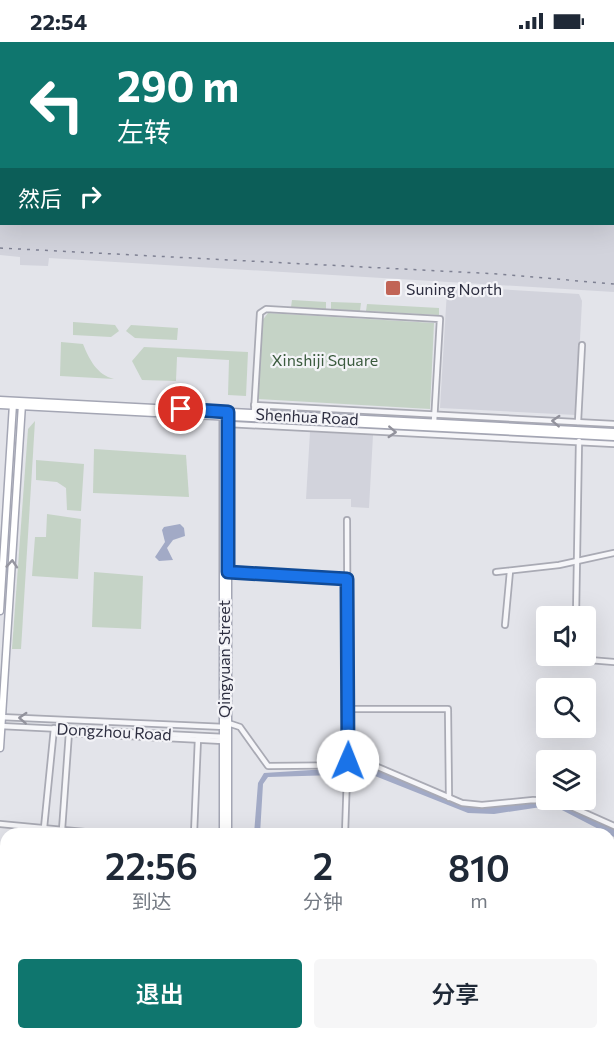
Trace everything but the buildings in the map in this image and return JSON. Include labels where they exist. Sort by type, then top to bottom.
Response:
[{"type":"main road","name":"Shenhua Road","points":[[0,400],[22,404],[580,438],[614,437]]},
{"type":"main road","name":"Shenhua Road","points":[[0,405],[14,403]]},
{"type":"main road","points":[[0,611],[14,403]]},
{"type":"main road","points":[[0,748],[22,404]]},
{"type":"main road","name":"Shenhua Road","points":[[226,416],[254,413],[434,419],[614,432]]},
{"type":"main road","name":"Qingyuan Street","points":[[223,828],[228,572],[226,416]]},
{"type":"main road","name":"Qingyuan Street","points":[[226,416],[226,726]]},
{"type":"main road","name":"Qingyuan Street","points":[[225,738],[228,828]]},
{"type":"street","points":[[254,413],[260,313],[266,309],[440,320],[434,419]]},
{"type":"street","points":[[578,422],[582,345]]},
{"type":"street","points":[[254,405],[434,419],[614,424]]},
{"type":"street","points":[[576,606],[580,438],[614,444]]},
{"type":"street","points":[[345,828],[349,709],[346,520]]},
{"type":"street","points":[[496,572],[578,561],[614,553]]},
{"type":"street","points":[[505,625],[510,571]]},
{"type":"street","points":[[228,572],[347,579]]},
{"type":"street","points":[[596,661],[614,662]]},
{"type":"street","points":[[349,709],[448,709],[449,798]]},
{"type":"street","name":"Dongzhou Road","points":[[1,717],[226,726]]},
{"type":"street","name":"Dongzhou Road","points":[[1,726],[225,738]]},
{"type":"street","points":[[226,726],[240,727],[268,766],[373,765],[449,798],[475,804],[533,800],[558,801],[614,826]]},
{"type":"street","points":[[0,824],[44,828],[54,728]]},
{"type":"street","points":[[62,828],[69,731]]},
{"type":"street","points":[[194,828],[198,738]]},
{"type":"shaded area","points":[[0,225],[614,225],[614,292],[49,258],[48,266],[20,265],[20,257],[0,255]]},
{"type":"shaded area","points":[[464,287],[579,294],[582,301],[576,415],[440,408],[447,290]]},
{"type":"shaded area","points":[[310,432],[373,435],[369,508],[351,507],[351,499],[306,499]]},
{"type":"green space","points":[[292,300],[326,302],[326,309],[291,307]]},
{"type":"green space","points":[[331,302],[361,303],[360,311],[331,309]]},
{"type":"green space","points":[[367,304],[439,308],[439,315],[366,311]]},
{"type":"green space","name":"Xinshiji Square","points":[[268,313],[434,323],[430,409],[258,399],[262,321]]},
{"type":"green space","points":[[73,322],[115,325],[119,331],[111,337],[73,335]]},
{"type":"green space","points":[[131,325],[178,328],[177,340],[135,338],[126,331]]},
{"type":"green space","points":[[61,342],[83,344],[98,370],[114,379],[60,376]]},
{"type":"green space","points":[[144,347],[248,352],[246,396],[228,395],[229,360],[177,357],[176,381],[142,380],[132,361]]},
{"type":"green space","points":[[35,421],[21,649],[12,649],[28,429]]},
{"type":"green space","points":[[94,449],[186,455],[189,497],[93,493]]},
{"type":"green space","points":[[36,460],[84,464],[81,511],[67,510],[66,488],[57,482],[36,480]]},
{"type":"green space","points":[[47,514],[81,519],[78,579],[32,576],[35,537],[46,537]]},
{"type":"green space","points":[[94,572],[143,576],[141,629],[92,627]]},
{"type":"water","points":[[180,524],[184,528],[185,536],[173,540],[167,548],[173,560],[159,561],[155,557],[165,542],[162,530],[164,527]]},
{"type":"water","points":[[359,767],[376,769],[462,806],[480,808],[527,802],[536,802],[536,808],[494,814],[468,813],[370,774],[268,777],[263,784],[260,828],[254,828],[258,783],[264,773]]},
{"type":"water","points":[[562,810],[577,810],[614,828],[597,828]]},
{"type":"railway","points":[[0,248],[498,274],[614,284]]},
{"type":"place","name":"Suning North","points":[[393,288]]},
{"type":"route","points":[[181,409],[228,412],[228,572],[347,579],[348,761]]}]
